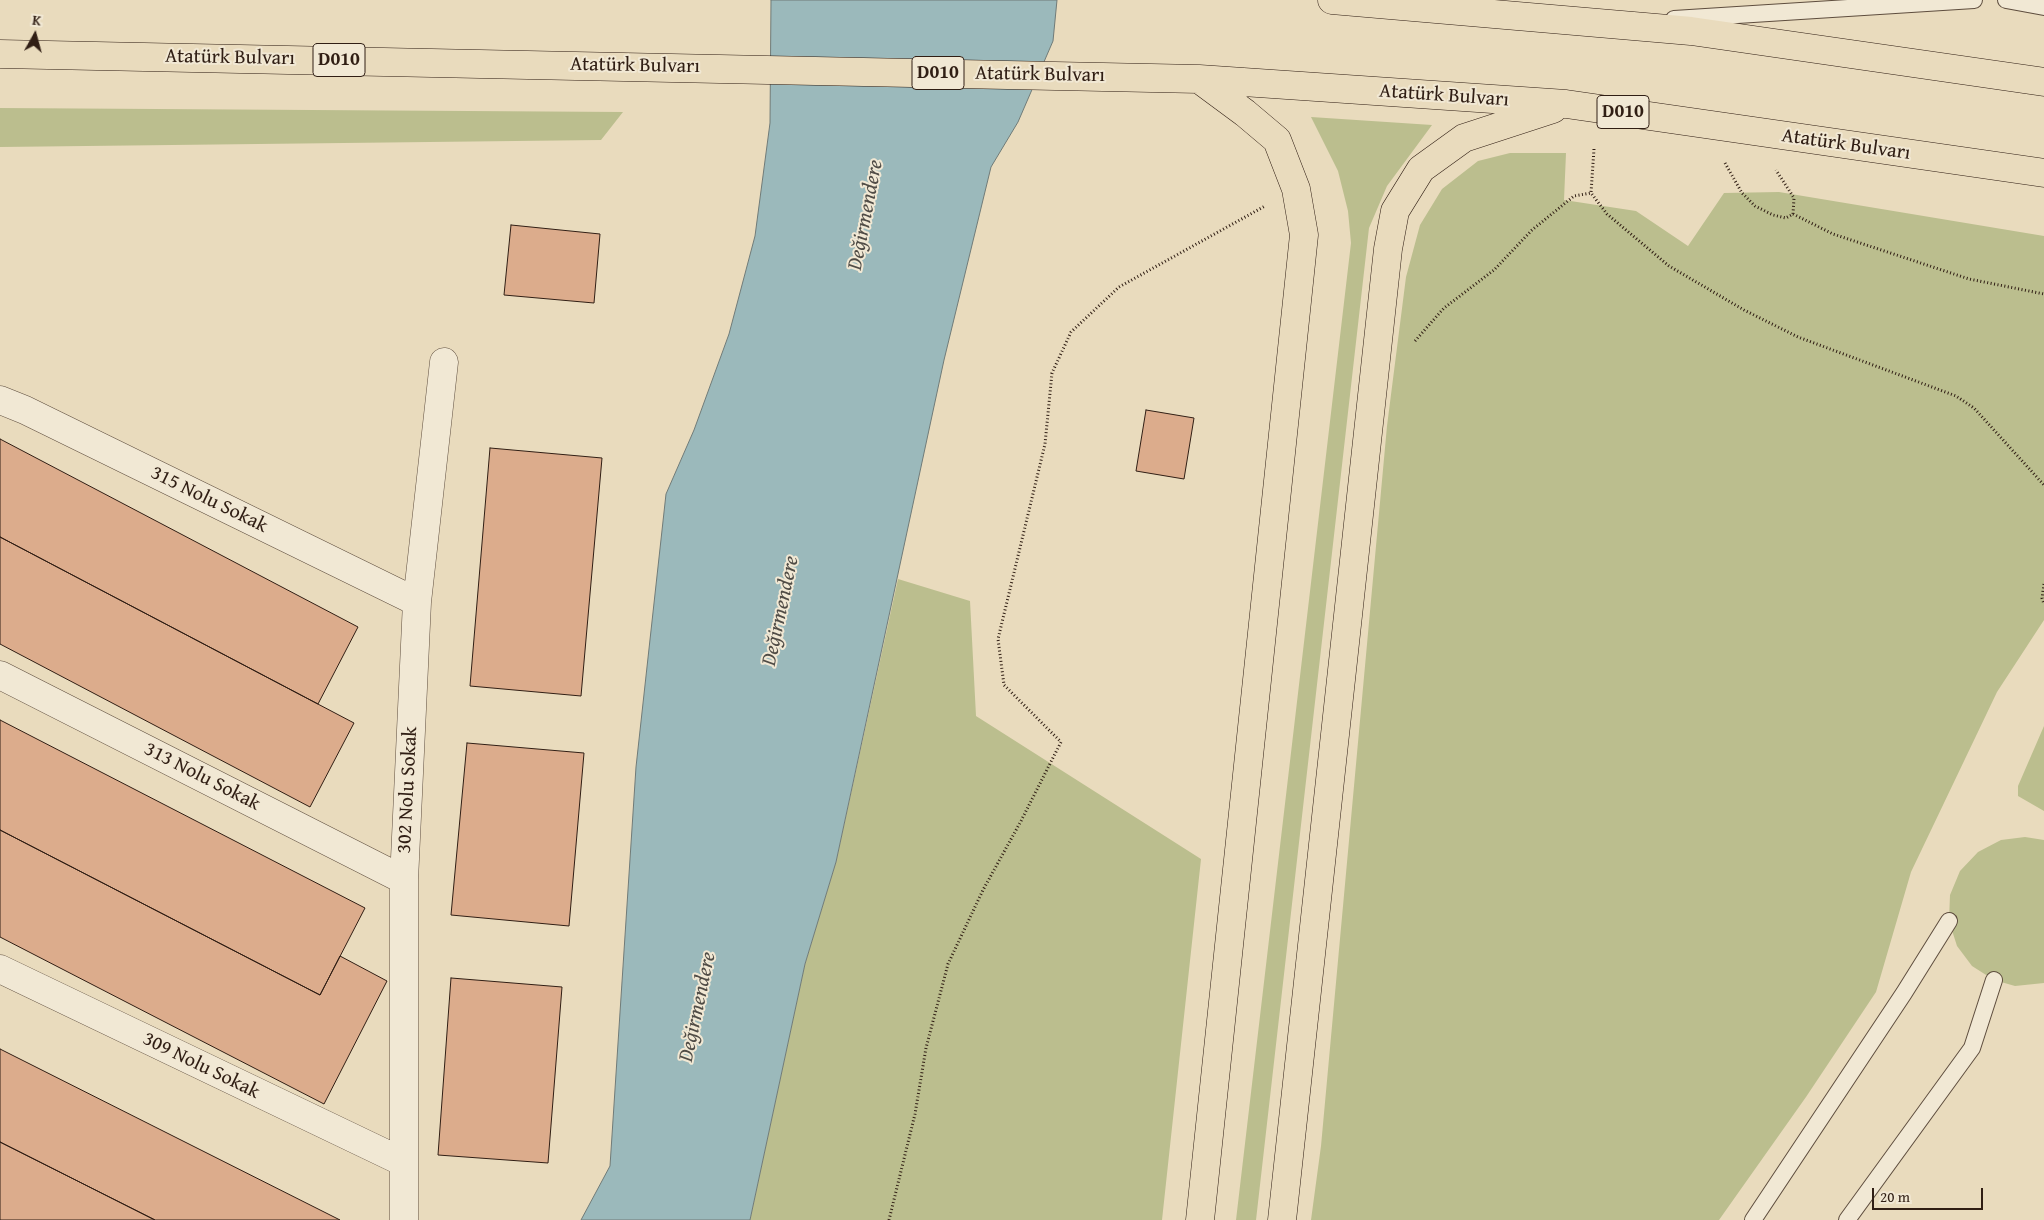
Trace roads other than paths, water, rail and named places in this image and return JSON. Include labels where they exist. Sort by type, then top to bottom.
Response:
[{"type":"highway","points":[[1332,0],[1691,31],[2044,82]]},
{"type":"highway","name":"Atatürk Bulvarı","points":[[0,54],[1199,79],[1566,104],[2044,173]]},
{"type":"highway","points":[[1199,79],[1277,140],[1296,189],[1304,235],[1200,1220]]},
{"type":"highway","points":[[1282,1220],[1388,248],[1395,211],[1422,169],[1464,138],[1566,104]]},
{"type":"street","name":"302 Nolu Sokak","points":[[404,1220],[404,880],[417,602],[444,362]]},
{"type":"street","name":"315 Nolu Sokak","points":[[0,400],[417,602]]},
{"type":"street","name":"313 Nolu Sokak","points":[[0,675],[404,880]]},
{"type":"street","name":"309 Nolu Sokak","points":[[0,969],[403,1162]]},
{"type":"lane","points":[[1606,23],[1974,0]]},
{"type":"lane","points":[[2006,0],[2044,7]]},
{"type":"lane","points":[[1754,1220],[1904,993],[1949,921]]},
{"type":"lane","points":[[1847,1220],[1972,1048],[1994,980]]},
{"type":"water","name":"Değirmendere","points":[[771,0],[1057,0],[1053,41],[1018,122],[991,167],[944,360],[836,862],[805,964],[750,1220],[581,1220],[610,1166],[636,767],[666,494],[694,430],[729,334],[755,236],[770,123]]}]
